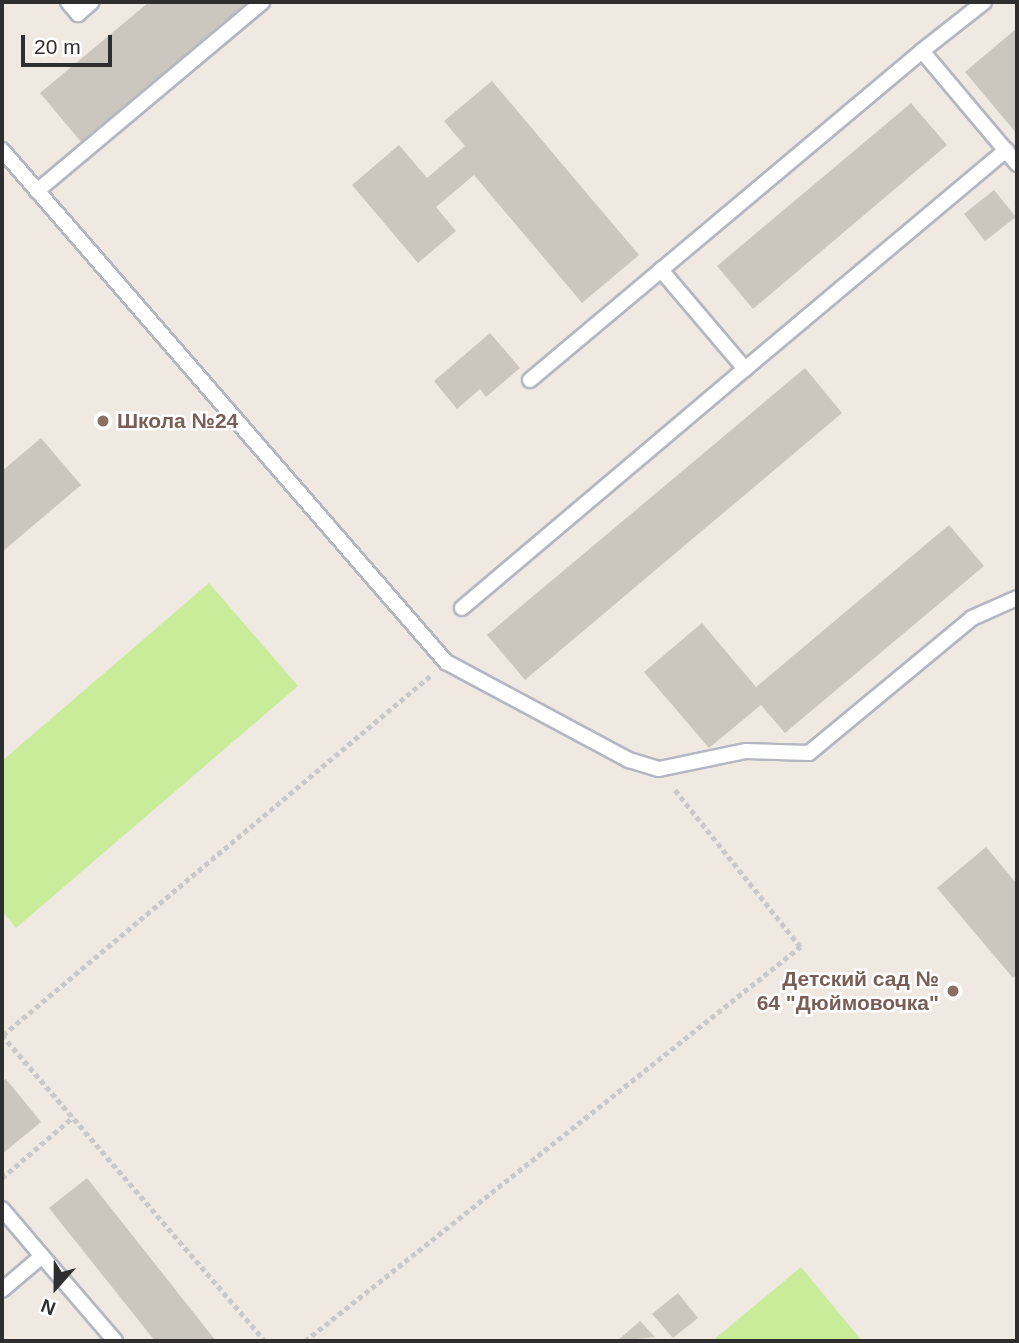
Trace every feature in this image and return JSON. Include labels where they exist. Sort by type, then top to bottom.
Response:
[{"type":"lane","points":[[68,2],[78,14],[92,2]]},
{"type":"lane","points":[[37,191],[262,2]]},
{"type":"lane","points":[[530,380],[984,2]]},
{"type":"lane","points":[[922,51],[1017,164]]},
{"type":"lane","points":[[2,150],[446,662],[629,760],[659,769],[746,751],[809,753],[972,618],[1017,598]]},
{"type":"lane","points":[[462,608],[1006,150]]},
{"type":"lane","points":[[661,270],[745,369]]},
{"type":"lane","points":[[2,1209],[115,1341]]},
{"type":"lane","points":[[2,1290],[42,1256]]},
{"type":"path","points":[[265,1341],[2,1035],[446,662]]},
{"type":"path","points":[[305,1341],[800,947],[659,769]]},
{"type":"path","points":[[2,1178],[73,1117]]},
{"type":"green space","points":[[209,583],[298,686],[16,928],[2,911],[2,761]]},
{"type":"green space","points":[[801,1267],[862,1341],[712,1341]]},
{"type":"building","points":[[149,2],[252,2],[82,143],[40,93]]},
{"type":"building","points":[[1017,28],[1017,134],[965,72]]},
{"type":"building","points":[[492,81],[639,255],[582,303],[474,175],[436,207],[456,231],[418,263],[352,185],[399,145],[427,178],[465,146],[444,121]]},
{"type":"building","points":[[911,103],[947,145],[753,309],[717,266]]},
{"type":"building","points":[[994,190],[1016,217],[985,241],[964,214]]},
{"type":"building","points":[[490,333],[520,368],[486,397],[480,389],[457,409],[434,381]]},
{"type":"building","points":[[805,368],[842,413],[525,680],[487,635]]},
{"type":"building","points":[[41,438],[81,485],[2,552],[2,471]]},
{"type":"building","points":[[949,525],[984,566],[785,733],[761,705],[709,748],[644,672],[702,623],[756,687]]},
{"type":"building","points":[[986,847],[1017,884],[1017,974],[1013,978],[937,888]]},
{"type":"building","points":[[6,1079],[41,1122],[2,1154],[2,1082]]},
{"type":"building","points":[[87,1178],[216,1341],[155,1341],[49,1208]]},
{"type":"building","points":[[678,1293],[698,1318],[673,1338],[652,1314]]},
{"type":"building","points":[[640,1321],[655,1337],[617,1341]]},
{"type":"place","name":"Школа №24","points":[[103,421]]},
{"type":"place","name":"Детский сад № 64 \"Дюймовочка\"","points":[[953,991]]}]
